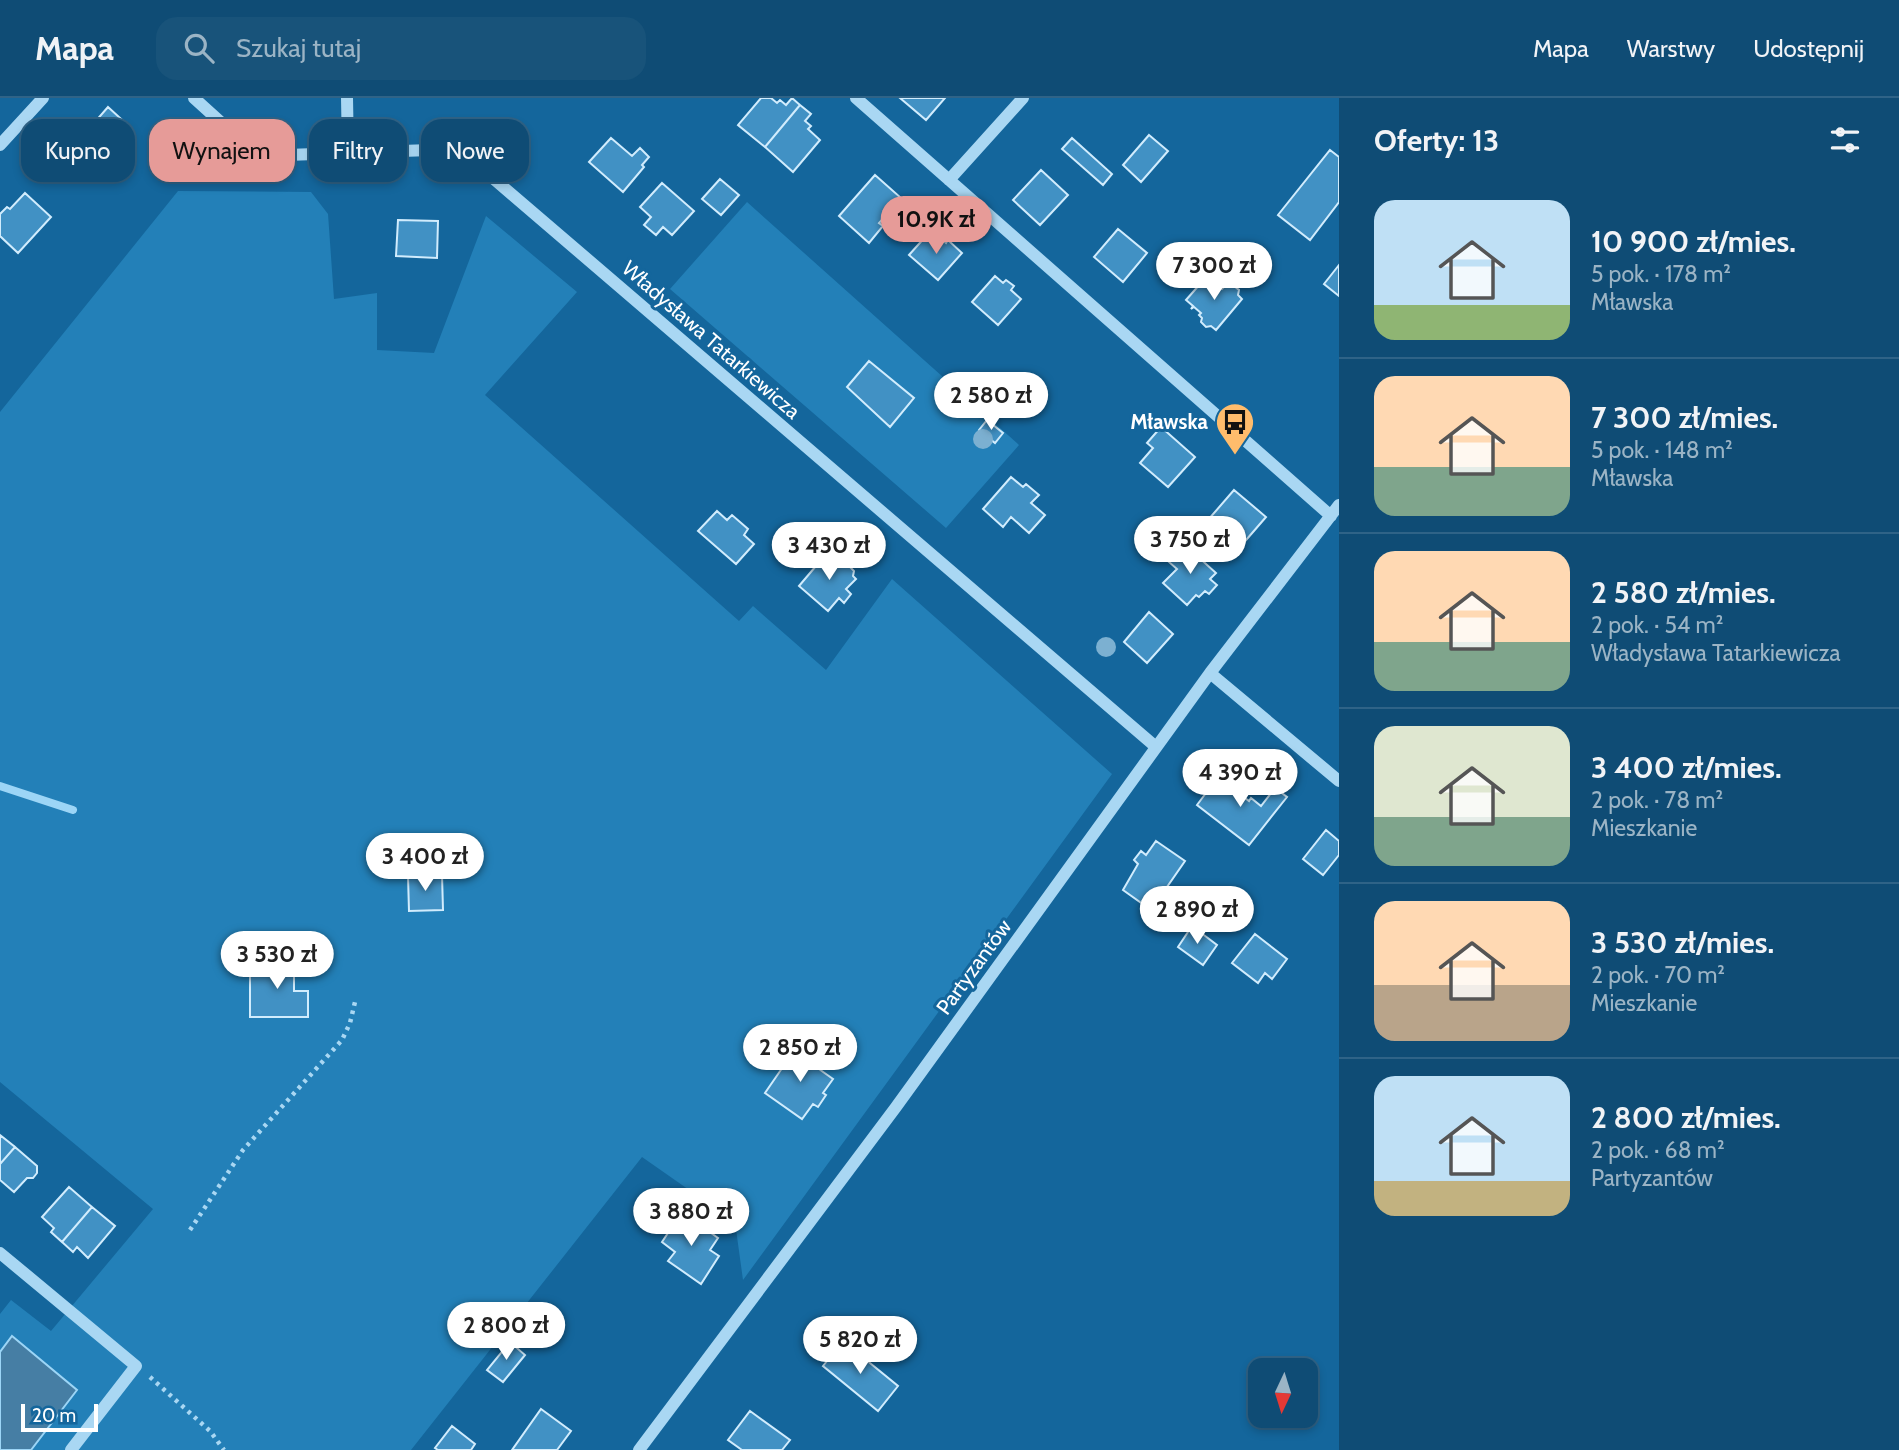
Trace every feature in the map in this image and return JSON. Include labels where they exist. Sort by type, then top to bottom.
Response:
[{"type":"street","points":[[0,145],[43,98]]},
{"type":"street","name":"Władysława Tatarkiewicza","points":[[194,98],[258,156],[309,154]]},
{"type":"street","points":[[347,98],[347,119]]},
{"type":"street","points":[[856,98],[1331,516]]},
{"type":"street","points":[[949,180],[1023,98]]},
{"type":"street","name":"Władysława Tatarkiewicza","points":[[407,150],[459,149],[1156,747]]},
{"type":"street","name":"Partyzantów","points":[[639,1450],[896,1107],[1210,673],[1339,505]]},
{"type":"street","points":[[1210,673],[1339,781]]},
{"type":"street","points":[[0,1253],[136,1366],[71,1450]]},
{"type":"path","points":[[190,1230],[243,1150],[342,1040],[351,1023],[355,1002]]},
{"type":"path","points":[[136,1366],[210,1431],[224,1450]]},
{"type":"shaded area","points":[[178,191],[311,192],[328,214],[334,299],[377,293],[377,350],[434,353],[486,216],[577,292],[485,395],[739,621],[753,606],[826,670],[892,579],[1112,774],[743,1280],[735,1222],[642,1157],[411,1450],[0,1450],[0,1314],[11,1300],[51,1331],[153,1209],[0,1082],[0,412]]},
{"type":"shaded area","points":[[747,202],[1019,445],[946,528],[670,289]]},
{"type":"shaded area","points":[[12,1336],[77,1390],[31,1450],[0,1450],[0,1352]]},
{"type":"building","points":[[761,98],[771,98],[777,103],[780,100],[786,105],[792,98],[800,105],[765,147],[738,125]]},
{"type":"building","points":[[900,98],[945,98],[926,120]]},
{"type":"building","points":[[800,105],[811,114],[805,121],[811,126],[808,129],[820,140],[793,172],[765,147]]},
{"type":"building","points":[[108,107],[121,119],[98,119]]},
{"type":"building","points":[[1149,135],[1168,151],[1141,182],[1123,165]]},
{"type":"building","points":[[611,138],[632,156],[640,148],[649,157],[623,192],[589,162]]},
{"type":"building","points":[[1072,138],[1112,174],[1103,185],[1062,149]]},
{"type":"building","points":[[1330,150],[1339,157],[1339,202],[1310,240],[1278,215]]},
{"type":"building","points":[[1041,170],[1068,195],[1040,225],[1013,200]]},
{"type":"building","points":[[875,175],[901,198],[879,223],[883,226],[869,243],[839,216]]},
{"type":"building","points":[[720,179],[739,195],[721,215],[702,199]]},
{"type":"building","points":[[662,183],[694,211],[672,235],[663,227],[656,235],[644,225],[651,217],[640,207]]},
{"type":"building","points":[[25,193],[51,217],[18,253],[0,236],[0,214],[7,207],[10,209]]},
{"type":"building","points":[[398,220],[438,221],[437,258],[396,256]]},
{"type":"building","points":[[1118,229],[1147,253],[1123,282],[1094,257]]},
{"type":"building","points":[[927,235],[936,243],[940,238],[946,243],[948,240],[962,253],[938,280],[909,255]]},
{"type":"building","points":[[1339,265],[1339,296],[1324,284]]},
{"type":"building","points":[[1208,275],[1215,281],[1218,278],[1215,283],[1222,289],[1226,285],[1234,286],[1239,290],[1238,295],[1242,299],[1216,330],[1201,322],[1201,313],[1194,307],[1191,309],[1193,306],[1186,300]]},
{"type":"building","points":[[995,276],[1003,283],[1006,280],[1014,286],[1011,290],[1021,299],[998,325],[972,302]]},
{"type":"building","points":[[869,361],[914,398],[890,427],[847,387]]},
{"type":"building","points":[[987,420],[1003,433],[995,443],[979,430]]},
{"type":"building","points":[[1161,427],[1195,457],[1168,487],[1140,463],[1153,448],[1147,443]]},
{"type":"building","points":[[1011,477],[1023,487],[1026,484],[1039,495],[1031,503],[1045,515],[1029,533],[1011,517],[1003,527],[983,509]]},
{"type":"building","points":[[1234,490],[1266,517],[1240,547],[1208,520]]},
{"type":"building","points":[[717,511],[727,520],[732,515],[748,529],[744,535],[754,544],[736,564],[698,531]]},
{"type":"building","points":[[1185,545],[1216,573],[1210,579],[1217,585],[1209,594],[1205,591],[1199,597],[1196,595],[1187,605],[1163,583],[1177,569],[1169,562]]},
{"type":"building","points":[[827,553],[841,566],[847,564],[854,571],[853,576],[856,579],[846,589],[851,594],[844,603],[839,598],[828,611],[799,586]]},
{"type":"building","points":[[1149,612],[1173,634],[1147,663],[1124,642]]},
{"type":"building","points":[[1224,776],[1243,792],[1241,795],[1249,801],[1251,798],[1261,806],[1275,788],[1287,797],[1249,845],[1197,805],[1209,789],[1212,791]]},
{"type":"building","points":[[1326,830],[1339,841],[1339,855],[1323,875],[1303,859]]},
{"type":"building","points":[[1156,841],[1185,861],[1160,897],[1156,894],[1147,907],[1123,890],[1138,864],[1134,860],[1141,851],[1146,855]]},
{"type":"building","points":[[442,875],[443,910],[409,911],[408,876]]},
{"type":"building","points":[[1192,926],[1217,945],[1203,965],[1178,947]]},
{"type":"building","points":[[1255,934],[1287,959],[1272,979],[1265,973],[1258,983],[1232,963]]},
{"type":"building","points":[[257,959],[294,959],[294,991],[308,991],[308,1017],[250,1017],[250,976],[257,975]]},
{"type":"building","points":[[796,1048],[824,1061],[819,1069],[833,1079],[823,1093],[826,1095],[818,1107],[813,1104],[802,1119],[765,1093]]},
{"type":"building","points":[[0,1135],[15,1147],[0,1164]]},
{"type":"building","points":[[15,1147],[37,1166],[37,1173],[33,1178],[27,1178],[14,1192],[0,1180],[0,1164]]},
{"type":"building","points":[[69,1187],[92,1207],[62,1242],[51,1232],[54,1228],[42,1217]]},
{"type":"building","points":[[92,1207],[115,1226],[88,1258],[77,1247],[73,1252],[62,1242]]},
{"type":"building","points":[[682,1212],[718,1238],[710,1250],[719,1256],[701,1284],[668,1261],[675,1252],[662,1242]]},
{"type":"building","points":[[843,1341],[898,1386],[878,1411],[823,1366]]},
{"type":"building","points":[[510,1342],[525,1355],[503,1382],[487,1370]]},
{"type":"building","points":[[541,1409],[571,1431],[557,1450],[512,1450]]},
{"type":"building","points":[[750,1411],[790,1440],[782,1450],[742,1450],[728,1440]]},
{"type":"building","points":[[452,1426],[475,1444],[471,1450],[435,1448]]},
{"type":"waterway","points":[[0,786],[73,810]]},
{"type":"place","name":"Mławska","points":[[1235,456]]}]
